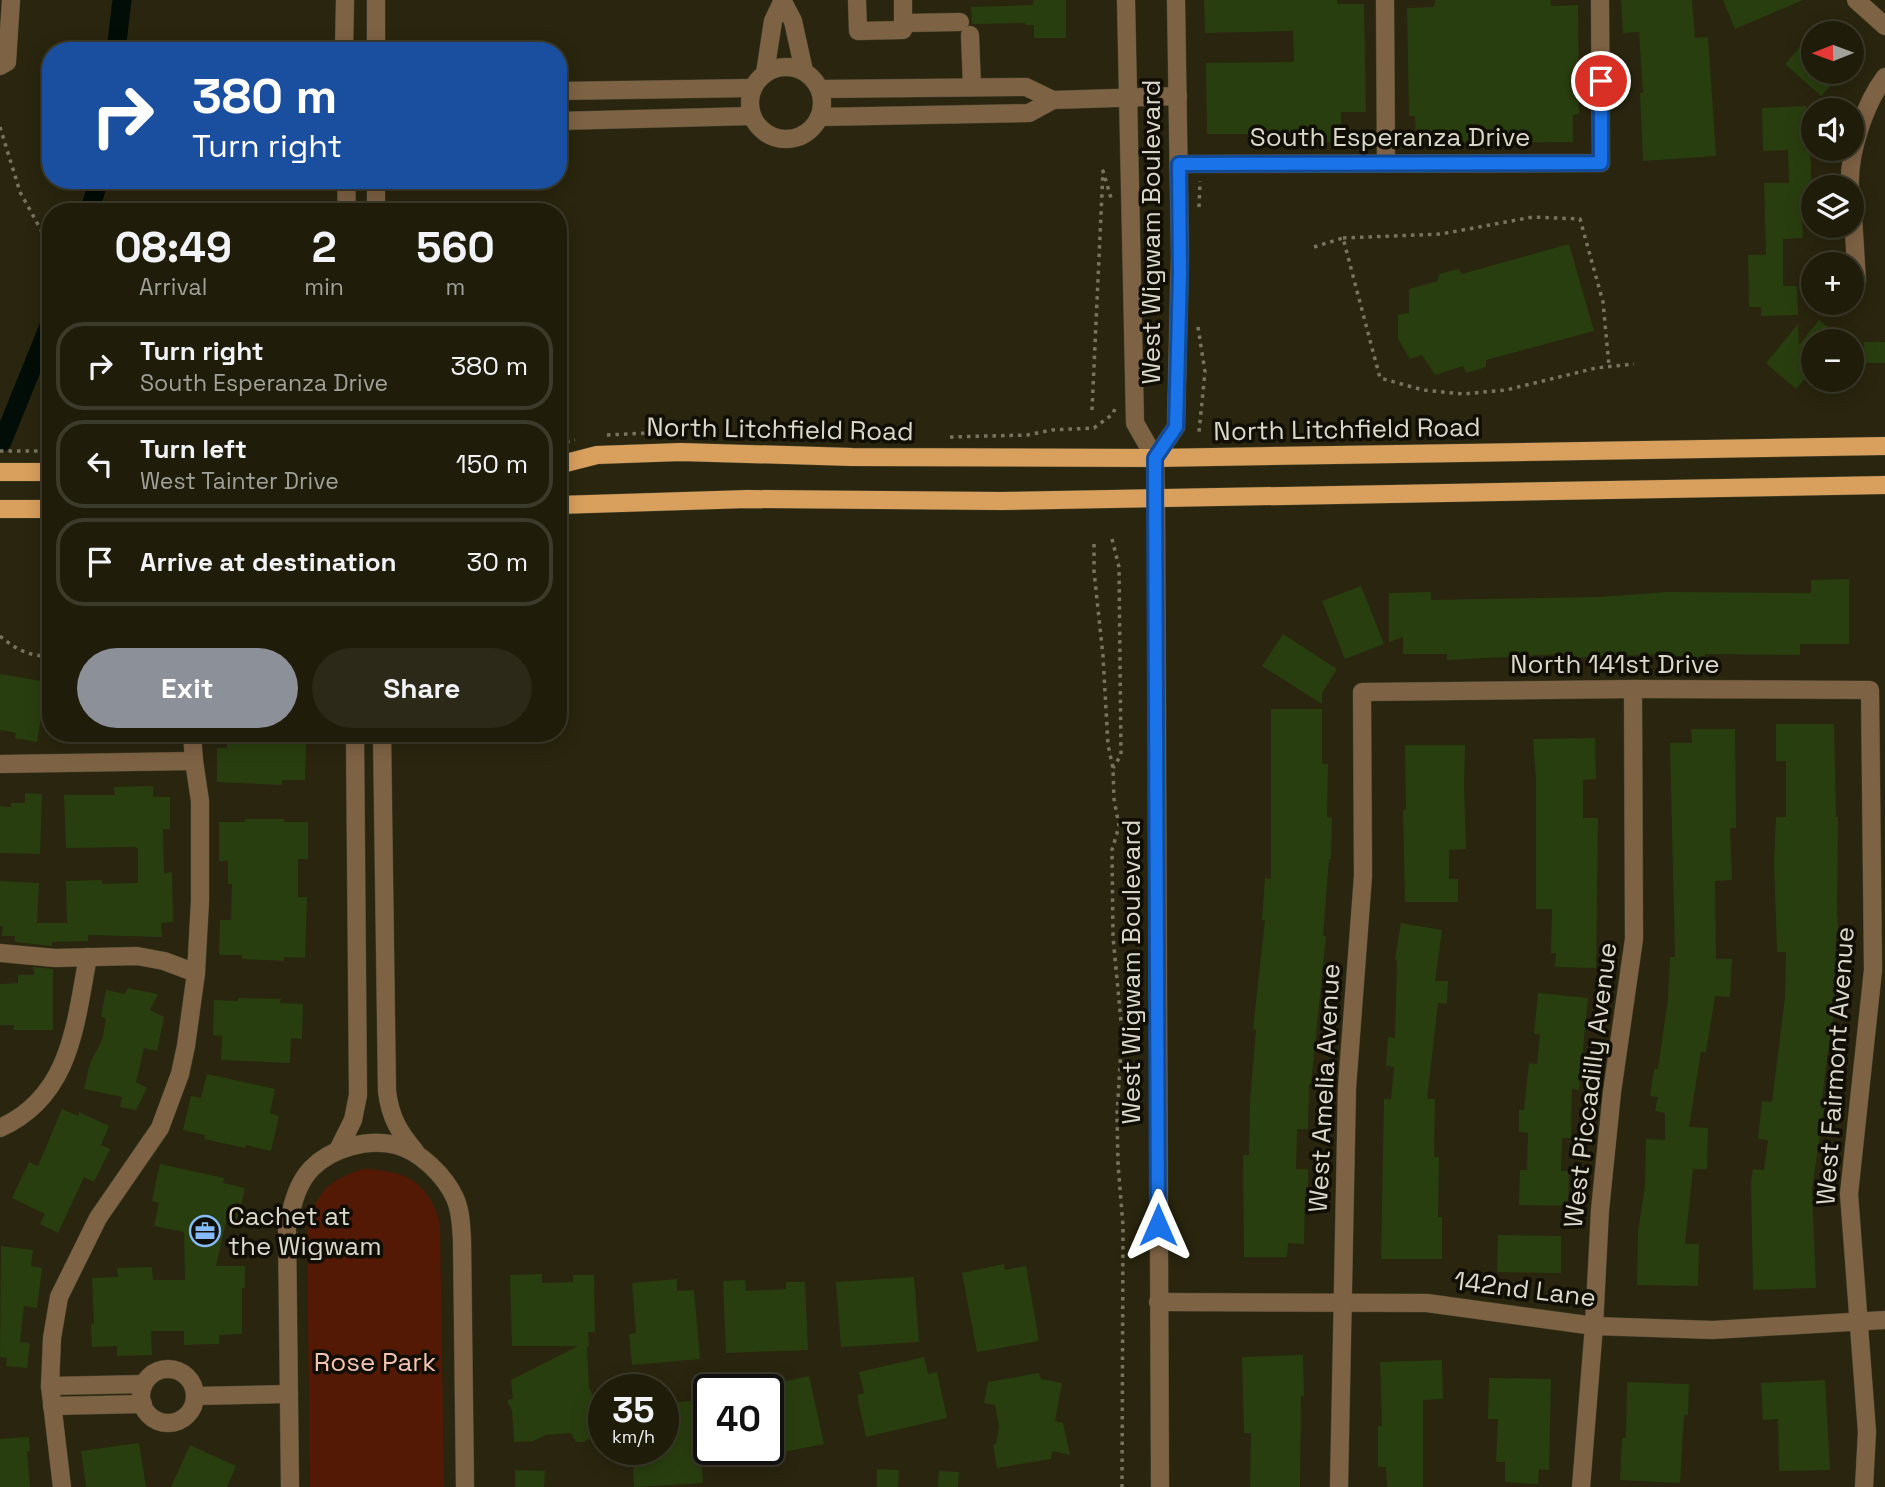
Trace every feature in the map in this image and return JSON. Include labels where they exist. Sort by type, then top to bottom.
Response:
[{"type":"main road","name":"North Litchfield Road","points":[[567,463],[597,455],[681,452],[852,457],[1155,458],[1885,446]]},
{"type":"main road","points":[[0,472],[42,472]]},
{"type":"main road","points":[[567,505],[748,499],[1156,499],[1885,485]]},
{"type":"main road","points":[[0,509],[42,509]]},
{"type":"street","points":[[3,64],[11,0]]},
{"type":"street","points":[[344,42],[345,0]]},
{"type":"street","points":[[376,0],[376,42]]},
{"type":"street","points":[[857,0],[858,31],[903,30],[903,0]]},
{"type":"street","name":"West Wigwam Boulevard","points":[[1126,0],[1135,423],[1155,458],[1156,499],[1160,1487]]},
{"type":"street","name":"West Wigwam Boulevard","points":[[1155,458],[1176,427],[1180,273],[1175,0]]},
{"type":"street","points":[[1385,0],[1386,163]]},
{"type":"street","name":"South Esperanza Drive","points":[[1179,164],[1601,163],[1600,0]]},
{"type":"street","points":[[1856,0],[1885,26]]},
{"type":"street","points":[[783,1],[793,21],[804,71],[820,89],[822,99],[819,117],[804,134],[785,139],[761,130],[752,116],[749,99],[752,88],[765,73],[776,68],[784,66],[804,71]]},
{"type":"street","points":[[765,73],[773,21],[783,1]]},
{"type":"street","points":[[903,23],[965,29],[972,87]]},
{"type":"street","points":[[1850,175],[1863,117],[1885,77]]},
{"type":"street","points":[[820,89],[1026,87],[1053,100]]},
{"type":"street","points":[[567,91],[752,88]]},
{"type":"street","points":[[819,117],[1029,113],[1053,100],[1178,96]]},
{"type":"street","points":[[567,121],[752,116]]},
{"type":"street","name":"West Piccadilly Avenue","points":[[1581,1487],[1601,1197],[1612,1092],[1634,939],[1633,689]]},
{"type":"street","name":"North 141st Drive","points":[[1362,692],[1870,690]]},
{"type":"street","name":"West Fairmont Avenue","points":[[1864,1487],[1867,1432],[1849,1194],[1874,970],[1870,690]]},
{"type":"street","name":"West Amelia Avenue","points":[[1339,1487],[1347,1088],[1363,876],[1362,692]]},
{"type":"street","points":[[62,1487],[50,1386],[52,1338],[59,1297],[97,1218],[160,1128],[180,1074],[186,1046],[196,973],[200,901],[200,801],[193,742]]},
{"type":"street","points":[[338,1150],[353,1120],[358,1095],[355,742]]},
{"type":"street","points":[[382,742],[389,1110],[397,1128],[417,1154],[436,1171],[454,1197],[460,1217],[465,1487]]},
{"type":"street","points":[[0,764],[194,761]]},
{"type":"street","points":[[0,953],[55,958],[137,957],[164,961],[196,973]]},
{"type":"street","points":[[0,1128],[33,1108],[55,1081],[70,1047],[88,957]]},
{"type":"street","points":[[357,988],[386,988]]},
{"type":"street","points":[[290,1487],[288,1228],[295,1194],[311,1169],[338,1150],[362,1144],[395,1144],[417,1154]]},
{"type":"street","name":"142nd Lane","points":[[1158,1302],[1427,1303],[1594,1326],[1713,1330],[1885,1320]]},
{"type":"street","points":[[175,1369],[190,1379],[195,1396],[189,1413],[175,1422],[158,1421],[150,1416],[143,1404],[144,1384],[157,1371],[175,1369]]},
{"type":"street","points":[[50,1386],[144,1384]]},
{"type":"street","points":[[195,1396],[289,1394]]},
{"type":"street","points":[[52,1406],[143,1404]]},
{"type":"path","points":[[0,127],[20,191],[42,231]]},
{"type":"path","points":[[1092,410],[1102,171],[1111,200]]},
{"type":"path","points":[[1199,208],[1200,181]]},
{"type":"path","points":[[1314,247],[1343,238],[1441,234],[1533,217],[1580,219],[1603,302],[1609,367]]},
{"type":"path","points":[[1343,238],[1380,378],[1423,390],[1463,394],[1506,390],[1609,367],[1634,365]]},
{"type":"path","points":[[1197,322],[1205,372],[1199,432]]},
{"type":"path","points":[[947,438],[1027,435],[1052,430],[1094,428],[1113,414],[1116,405]]},
{"type":"path","points":[[605,435],[648,433]]},
{"type":"path","points":[[567,442],[579,439]]},
{"type":"path","points":[[0,451],[42,451]]},
{"type":"path","points":[[1112,539],[1119,567],[1121,755],[1113,768]]},
{"type":"path","points":[[1094,544],[1108,745],[1119,826],[1112,850],[1113,937],[1122,1032],[1117,1115],[1124,1226],[1122,1487]]},
{"type":"path","points":[[0,636],[21,651],[42,656]]},
{"type":"green space","name":"Rose Park","points":[[363,1169],[391,1172],[413,1181],[429,1197],[440,1223],[444,1487],[310,1487],[307,1227],[315,1205],[326,1189],[341,1178]]},
{"type":"building","points":[[1033,0],[1066,0],[1066,38],[1034,38],[1034,25],[1025,23],[972,24],[971,7],[1033,5]]},
{"type":"building","points":[[1204,0],[1337,0],[1337,4],[1364,4],[1366,112],[1341,112],[1341,142],[1295,143],[1295,134],[1207,134],[1206,63],[1294,62],[1293,31],[1205,33]]},
{"type":"building","points":[[1435,0],[1551,0],[1551,6],[1578,5],[1579,114],[1573,115],[1573,142],[1416,144],[1415,116],[1409,116],[1407,8],[1434,7]]},
{"type":"building","points":[[1621,0],[1692,0],[1695,38],[1708,37],[1716,156],[1643,161],[1640,93],[1643,93],[1639,32],[1623,33]]},
{"type":"building","points":[[1723,0],[1803,0],[1735,29]]},
{"type":"building","points":[[1801,46],[1801,78],[1785,64]]},
{"type":"building","points":[[1808,84],[1832,84],[1821,96]]},
{"type":"building","points":[[1801,106],[1801,161],[1811,161],[1811,175],[1801,175],[1803,238],[1783,239],[1783,286],[1797,286],[1798,315],[1761,316],[1761,307],[1749,307],[1748,255],[1766,255],[1764,183],[1789,183],[1788,150],[1763,151],[1762,108]]},
{"type":"building","points":[[1569,244],[1594,331],[1486,360],[1486,367],[1466,373],[1463,366],[1435,375],[1422,355],[1410,359],[1398,339],[1398,315],[1409,313],[1409,289],[1438,281],[1439,274],[1458,269],[1462,274]]},
{"type":"building","points":[[1819,320],[1830,329],[1812,329]]},
{"type":"building","points":[[1798,324],[1799,345],[1801,342],[1801,383],[1796,389],[1766,363]]},
{"type":"building","points":[[1864,342],[1885,342],[1885,363],[1864,363]]},
{"type":"building","points":[[1849,579],[1849,644],[1800,644],[1800,655],[1705,654],[1705,657],[1668,657],[1668,654],[1560,658],[1560,654],[1447,660],[1447,654],[1403,654],[1403,637],[1389,642],[1389,593],[1431,592],[1431,600],[1598,597],[1668,592],[1811,593],[1811,580]]},
{"type":"building","points":[[1361,586],[1384,644],[1345,659],[1322,601]]},
{"type":"building","points":[[1283,634],[1337,669],[1322,693],[1322,704],[1262,666]]},
{"type":"building","points":[[0,674],[42,681],[42,712],[37,742],[15,738],[16,733],[0,730]]},
{"type":"building","points":[[1271,709],[1322,709],[1322,764],[1328,764],[1327,817],[1332,817],[1331,859],[1323,936],[1326,936],[1309,1084],[1308,1129],[1297,1129],[1296,1169],[1308,1169],[1304,1244],[1288,1243],[1287,1257],[1244,1257],[1243,1155],[1249,1155],[1256,1030],[1253,1029],[1265,920],[1262,920],[1265,878],[1271,879]]},
{"type":"building","points":[[1776,724],[1834,724],[1839,935],[1836,935],[1835,999],[1830,1051],[1821,1108],[1824,1108],[1812,1189],[1816,1288],[1753,1290],[1751,1181],[1753,1169],[1764,1170],[1768,1140],[1758,1139],[1762,1101],[1772,1102],[1785,997],[1786,952],[1777,952],[1774,862],[1776,817],[1786,817],[1786,761],[1776,761]]},
{"type":"building","points":[[1691,729],[1735,729],[1736,828],[1730,828],[1732,880],[1715,881],[1716,959],[1732,959],[1730,997],[1715,996],[1706,1052],[1701,1052],[1689,1127],[1708,1128],[1707,1169],[1693,1169],[1685,1244],[1699,1244],[1698,1286],[1637,1285],[1638,1232],[1645,1185],[1646,1139],[1665,1140],[1665,1113],[1655,1111],[1658,1097],[1650,1096],[1654,1069],[1658,1069],[1668,998],[1670,957],[1675,957],[1670,743],[1692,743]]},
{"type":"building","points":[[1595,738],[1596,779],[1583,780],[1583,818],[1598,818],[1596,968],[1555,967],[1556,953],[1551,953],[1552,909],[1536,909],[1536,781],[1533,739]]},
{"type":"building","points":[[227,742],[306,742],[305,780],[282,780],[282,785],[217,782],[217,748],[227,748]]},
{"type":"building","points":[[1405,745],[1465,745],[1466,849],[1449,850],[1449,879],[1458,879],[1458,902],[1405,902]]},
{"type":"building","points":[[153,786],[153,797],[170,797],[170,829],[163,829],[164,873],[172,872],[173,922],[161,923],[162,937],[88,935],[88,941],[52,942],[52,946],[15,942],[15,936],[2,936],[0,881],[39,883],[37,923],[67,923],[66,881],[138,883],[136,847],[66,848],[64,795],[115,795],[114,787]]},
{"type":"building","points":[[25,793],[42,794],[40,854],[0,853],[0,806],[11,807],[11,803],[25,803]]},
{"type":"building","points":[[245,819],[308,822],[308,859],[298,859],[298,897],[307,897],[305,958],[284,957],[284,961],[242,959],[242,955],[219,955],[220,920],[231,920],[232,884],[228,884],[228,861],[219,861],[219,822],[245,822]]},
{"type":"building","points":[[1401,923],[1442,930],[1435,981],[1448,981],[1447,1004],[1438,1003],[1427,1099],[1435,1099],[1434,1157],[1439,1157],[1438,1217],[1442,1217],[1442,1259],[1381,1259],[1384,1099],[1391,1099],[1394,1067],[1386,1066],[1388,1037],[1395,1038],[1395,960]]},
{"type":"building","points":[[33,967],[53,969],[53,1030],[13,1030],[14,1025],[0,1025],[0,984],[18,983],[18,975],[34,975]]},
{"type":"building","points":[[128,988],[158,994],[150,1010],[164,1017],[157,1051],[144,1048],[136,1082],[147,1088],[136,1110],[120,1107],[122,1097],[84,1089],[90,1063],[102,1040],[106,1019],[101,1016],[106,990],[125,994]]},
{"type":"building","points":[[1538,993],[1588,998],[1579,1090],[1572,1089],[1571,1138],[1562,1138],[1561,1171],[1569,1171],[1568,1206],[1519,1205],[1520,1170],[1527,1170],[1528,1133],[1519,1132],[1519,1110],[1524,1110],[1529,1063],[1537,1064],[1540,1034],[1534,1034]]},
{"type":"building","points":[[238,998],[281,999],[280,1003],[303,1004],[302,1039],[291,1038],[290,1063],[221,1060],[222,1036],[213,1035],[214,1000],[238,1001]]},
{"type":"building","points":[[207,1074],[275,1089],[270,1113],[279,1116],[271,1151],[204,1139],[205,1135],[183,1130],[191,1096],[201,1098]]},
{"type":"building","points":[[62,1109],[78,1116],[79,1112],[109,1126],[101,1145],[110,1149],[94,1182],[84,1177],[58,1233],[40,1224],[45,1214],[12,1198],[29,1162],[38,1166]]},
{"type":"building","points":[[160,1164],[224,1178],[223,1183],[245,1188],[237,1224],[226,1222],[216,1266],[245,1266],[242,1334],[219,1335],[219,1344],[184,1345],[184,1331],[151,1331],[152,1355],[117,1356],[117,1346],[92,1347],[92,1278],[118,1277],[117,1268],[152,1267],[153,1280],[185,1280],[184,1232],[154,1226],[159,1203],[152,1201]]},
{"type":"building","points":[[1498,1235],[1561,1236],[1561,1273],[1497,1272]]},
{"type":"building","points":[[1,1246],[33,1250],[31,1266],[42,1268],[37,1308],[24,1306],[20,1342],[30,1343],[27,1368],[6,1366],[7,1358],[0,1357]]},
{"type":"building","points":[[1004,1264],[1005,1270],[1026,1266],[1039,1341],[977,1352],[962,1273]]},
{"type":"building","points":[[542,1274],[542,1283],[573,1282],[573,1275],[594,1275],[595,1332],[588,1332],[587,1346],[588,1440],[583,1442],[576,1442],[571,1433],[514,1442],[512,1410],[507,1401],[513,1398],[511,1380],[578,1346],[512,1346],[510,1275]]},
{"type":"building","points":[[914,1277],[919,1342],[841,1347],[836,1282]]},
{"type":"building","points":[[677,1279],[677,1291],[694,1290],[700,1359],[632,1365],[629,1334],[636,1333],[632,1283]]},
{"type":"building","points":[[745,1280],[746,1291],[786,1289],[786,1282],[805,1282],[808,1350],[726,1353],[723,1281]]},
{"type":"building","points":[[1303,1355],[1300,1487],[1250,1487],[1251,1433],[1244,1433],[1242,1357]]},
{"type":"building","points":[[924,1357],[928,1374],[937,1372],[947,1418],[866,1437],[857,1395],[864,1393],[859,1372]]},
{"type":"building","points":[[1442,1360],[1443,1399],[1423,1400],[1423,1487],[1387,1487],[1386,1467],[1378,1467],[1378,1426],[1382,1426],[1380,1362]]},
{"type":"building","points":[[1039,1373],[1041,1379],[1062,1383],[1055,1421],[1063,1423],[1070,1455],[1052,1451],[1051,1459],[997,1468],[993,1445],[996,1444],[999,1427],[995,1405],[984,1403],[988,1382]]},
{"type":"building","points":[[809,1376],[824,1444],[784,1452],[784,1381]]},
{"type":"building","points":[[1489,1378],[1551,1379],[1549,1470],[1539,1469],[1538,1484],[1505,1482],[1505,1462],[1496,1462],[1498,1419],[1488,1419]]},
{"type":"building","points":[[1825,1380],[1830,1470],[1779,1471],[1778,1419],[1763,1420],[1761,1383]]},
{"type":"building","points":[[1627,1382],[1689,1384],[1688,1415],[1684,1415],[1680,1483],[1620,1480],[1622,1438],[1626,1438]]},
{"type":"building","points":[[693,1401],[693,1465],[702,1465],[703,1483],[634,1487],[633,1467],[679,1465],[679,1402]]},
{"type":"building","points":[[29,1437],[30,1451],[27,1452],[30,1487],[0,1487],[0,1439]]},
{"type":"building","points":[[139,1443],[146,1487],[86,1487],[81,1451]]},
{"type":"building","points":[[190,1445],[236,1466],[227,1487],[171,1487]]},
{"type":"building","points":[[877,1469],[899,1470],[898,1487],[877,1487]]},
{"type":"building","points":[[515,1470],[545,1471],[544,1487],[515,1487]]},
{"type":"building","points":[[939,1471],[959,1472],[958,1487],[938,1487]]},
{"type":"waterway","points":[[117,42],[122,0]]},
{"type":"waterway","points":[[92,203],[96,189]]},
{"type":"waterway","points":[[2,442],[42,343]]},
{"type":"place","name":"Cachet at the Wigwam","points":[[205,1231]]},
{"type":"route","points":[[1158,1225],[1155,458],[1176,427],[1180,273],[1179,164],[1601,163],[1601,81]]}]
